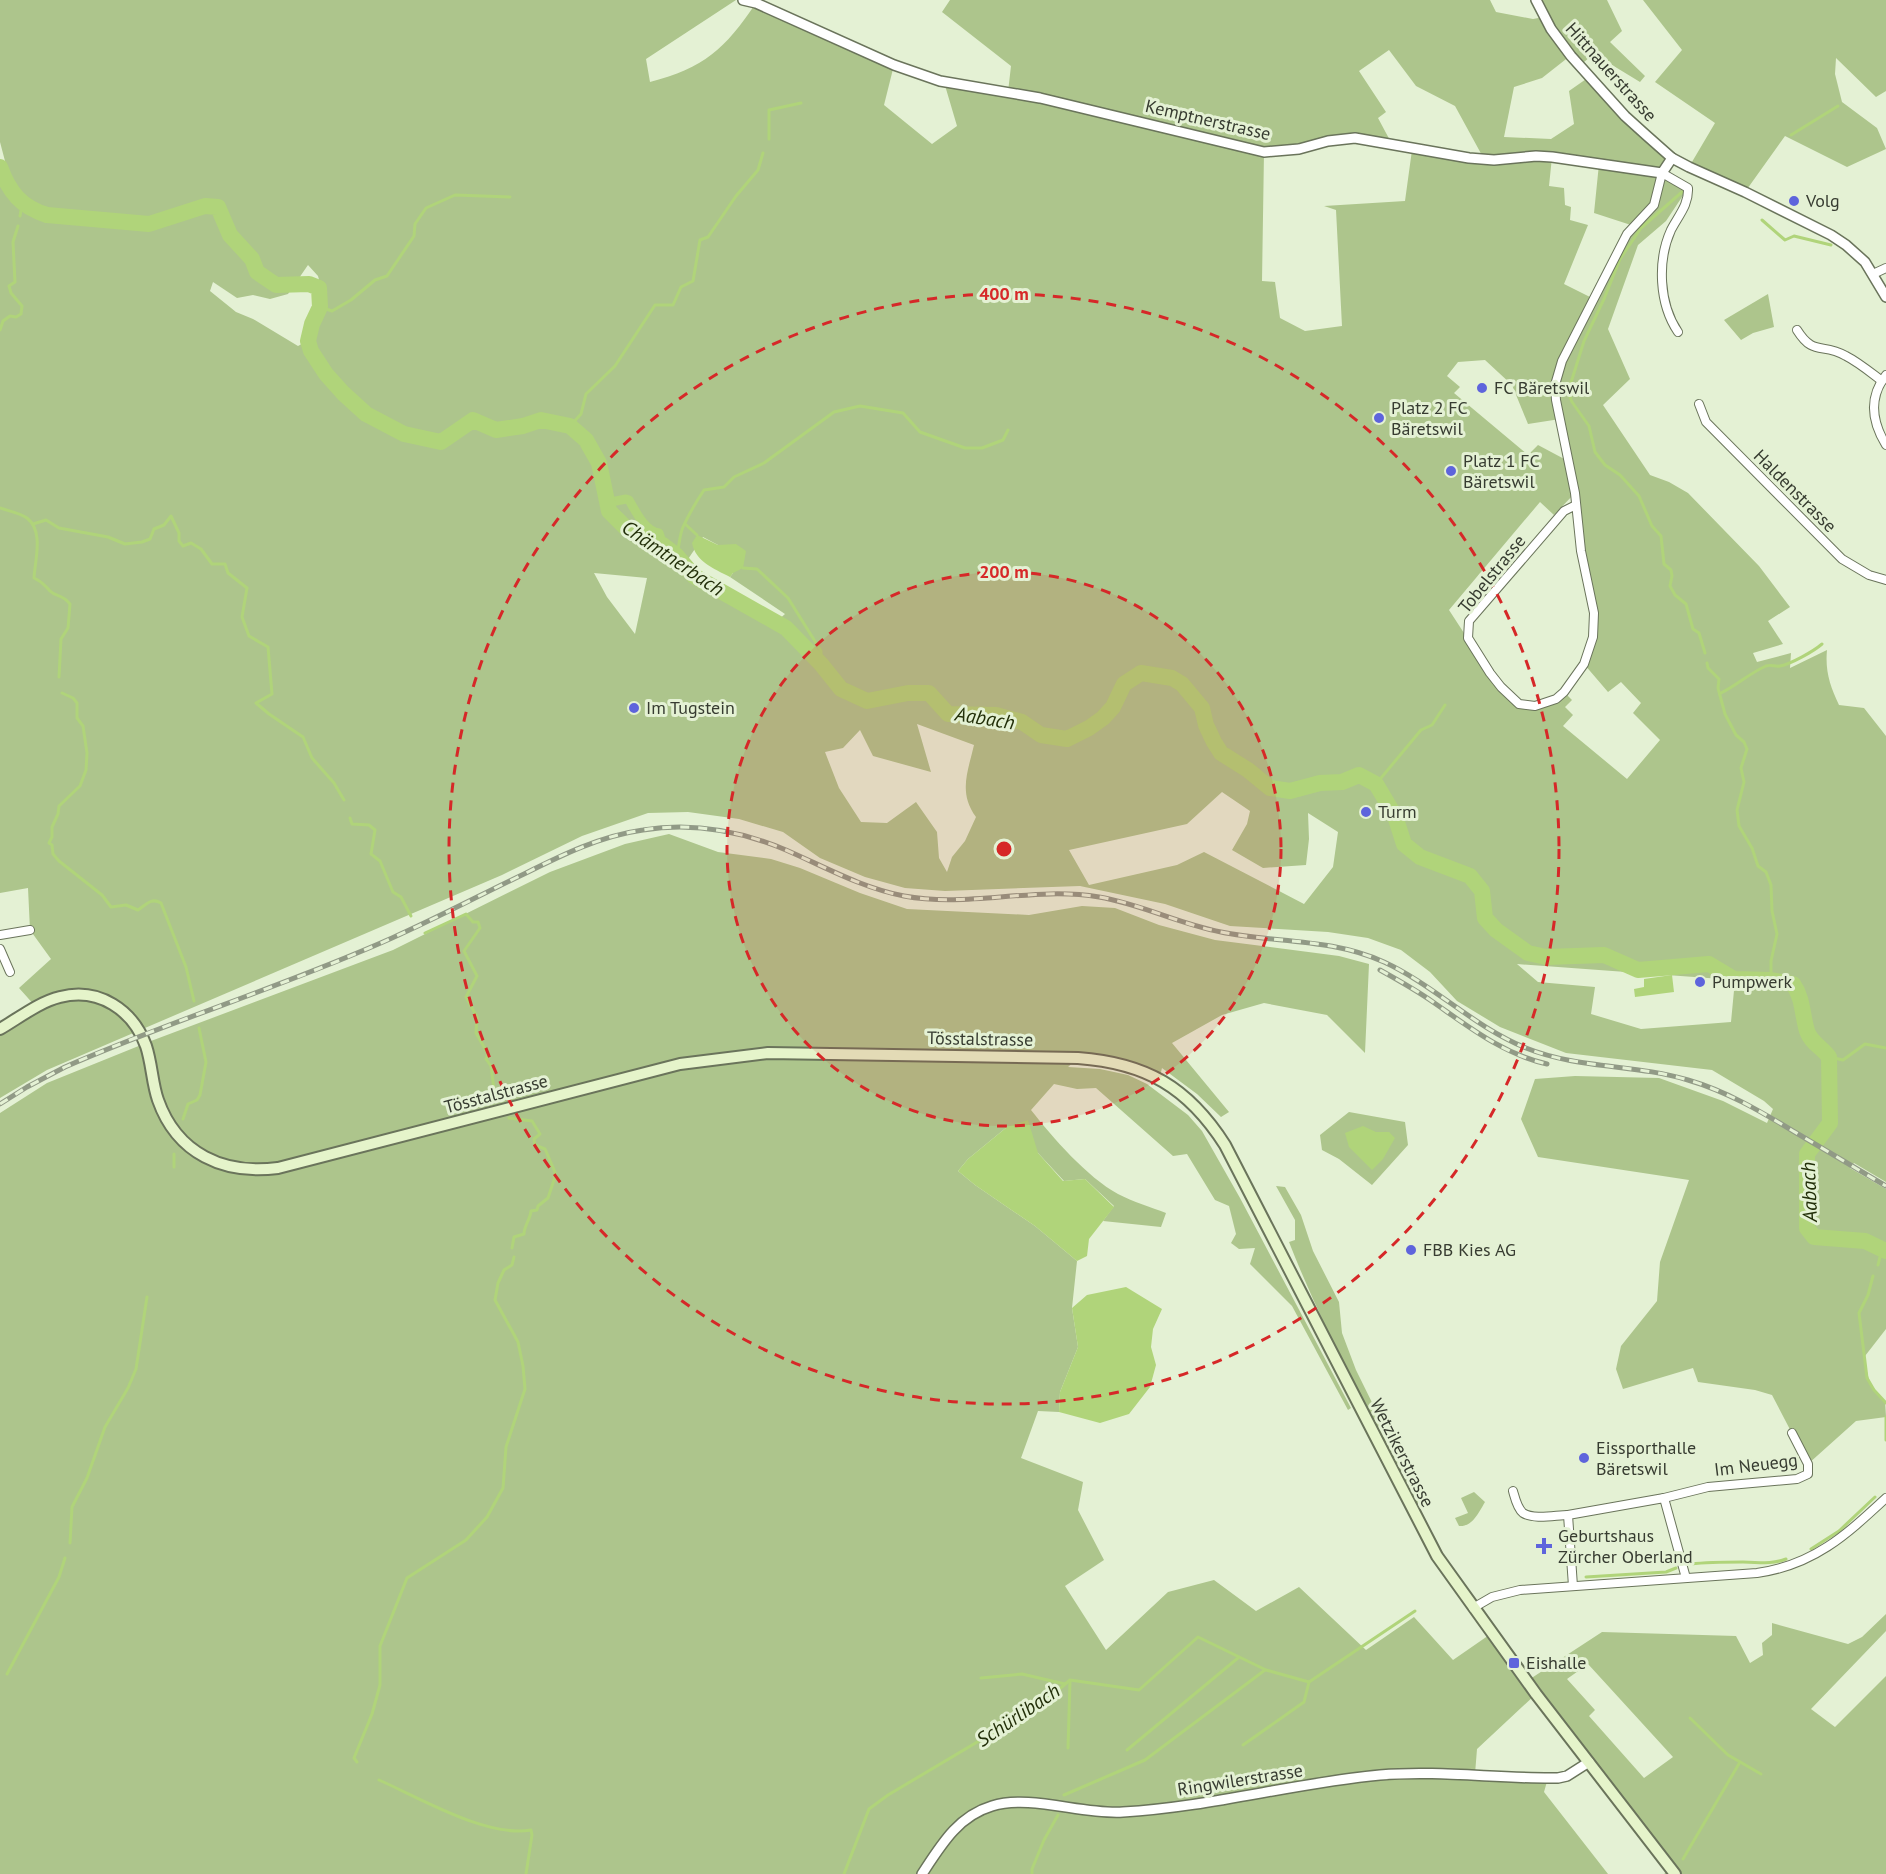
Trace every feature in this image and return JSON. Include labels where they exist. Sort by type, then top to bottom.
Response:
[{"type":"main road","name":"Tösstalstrasse","points":[[0,1029],[44,1003],[64,996],[91,995],[113,1004],[130,1018],[139,1031],[147,1049],[158,1098],[175,1132],[204,1157],[245,1170],[278,1168],[648,1072],[722,1057],[768,1053],[824,1053],[1061,1057],[1107,1060]]},
{"type":"main road","name":"Wetzikerstrasse","points":[[1107,1060],[1132,1067],[1180,1092],[1212,1125],[1241,1175],[1427,1539],[1473,1608],[1675,1874]]},
{"type":"street","name":"Kemptnerstrasse","points":[[743,0],[756,1],[920,75],[951,84],[1040,98],[1264,152],[1299,149],[1328,141],[1355,138],[1469,158],[1552,157],[1662,173]]},
{"type":"street","name":"Hittnauerstrasse","points":[[1536,0],[1559,42],[1579,66],[1625,116],[1672,158],[1831,235],[1856,254],[1873,274],[1886,297]]},
{"type":"street","points":[[1672,158],[1662,173],[1688,188],[1687,203],[1668,239],[1661,282],[1665,304],[1678,332]]},
{"type":"street","name":"Tobelstrasse","points":[[1576,505],[1564,511],[1469,621],[1468,638],[1501,687],[1519,704],[1535,706],[1556,699],[1584,664],[1593,637],[1594,613],[1581,551],[1576,505],[1555,385],[1558,374],[1627,234],[1654,205],[1662,173]]},
{"type":"street","points":[[1873,274],[1886,268]]},
{"type":"street","points":[[1797,330],[1805,342],[1814,348],[1828,349],[1846,356],[1884,378],[1874,397],[1873,412],[1876,426],[1886,445]]},
{"type":"street","name":"Haldenstrasse","points":[[1699,404],[1706,422],[1842,560],[1869,575],[1886,580]]},
{"type":"street","points":[[0,935],[30,930]]},
{"type":"street","points":[[0,949],[10,972]]},
{"type":"street","name":"Im Neuegg","points":[[1664,1498],[1707,1487],[1797,1479],[1808,1474],[1808,1464],[1792,1433]]},
{"type":"street","points":[[1513,1491],[1518,1507],[1524,1514],[1534,1516],[1568,1515],[1664,1498],[1686,1578]]},
{"type":"street","points":[[1473,1608],[1492,1597],[1511,1592],[1757,1573],[1801,1562],[1824,1550],[1846,1534],[1886,1498]]},
{"type":"street","points":[[1568,1515],[1573,1586]]},
{"type":"street","name":"Ringwilerstrasse","points":[[922,1874],[954,1828],[975,1813],[994,1805],[1040,1804],[1111,1813],[1152,1811],[1378,1776],[1426,1772],[1558,1778],[1567,1776],[1589,1762]]},
{"type":"shaded area","points":[[0,0],[736,0],[646,59],[650,82],[685,70],[712,54],[734,33],[756,3],[894,65],[884,105],[932,144],[957,126],[944,82],[1008,92],[1011,66],[942,12],[950,0],[1490,0],[1496,12],[1533,19],[1544,17],[1536,0],[1607,0],[1622,31],[1610,42],[1645,76],[1640,82],[1594,54],[1579,66],[1570,56],[1542,78],[1514,87],[1504,137],[1551,139],[1574,124],[1569,91],[1589,77],[1672,158],[1662,173],[1688,188],[1666,221],[1638,245],[1608,329],[1630,379],[1603,405],[1650,475],[1669,482],[1688,493],[1759,566],[1790,607],[1768,621],[1783,644],[1753,653],[1757,662],[1791,653],[1790,668],[1827,650],[1829,678],[1839,705],[1864,708],[1886,736],[1886,1182],[1854,1163],[1850,1168],[1886,1189],[1886,1329],[1865,1356],[1870,1381],[1885,1401],[1886,1417],[1856,1421],[1808,1464],[1772,1395],[1755,1390],[1698,1382],[1693,1368],[1623,1389],[1616,1369],[1621,1346],[1657,1301],[1660,1262],[1689,1180],[1538,1157],[1521,1119],[1535,1079],[1575,1076],[1659,1078],[1723,1101],[1767,1123],[1773,1109],[1764,1101],[1712,1070],[1566,1053],[1500,1027],[1457,1001],[1430,972],[1401,950],[1368,938],[1328,932],[1230,926],[1165,904],[1080,886],[945,891],[905,888],[865,877],[820,858],[783,832],[739,819],[688,812],[648,813],[582,836],[502,875],[47,1070],[0,1098],[0,1029],[36,1007],[19,988],[51,959],[30,930],[28,888],[0,893],[0,184],[10,180],[0,142]],"holes":[[[1389,50],[1416,86],[1455,106],[1484,159],[1412,150],[1405,201],[1324,206],[1336,210],[1342,326],[1305,331],[1280,318],[1275,282],[1262,281],[1264,152],[1355,138],[1393,146],[1378,118],[1386,112],[1359,71]],[[1552,157],[1599,164],[1594,213],[1634,226],[1594,299],[1564,284],[1588,225],[1570,220],[1571,207],[1565,205],[1564,188],[1549,186]],[[308,265],[318,276],[327,309],[311,339],[298,346],[253,319],[236,312],[210,291],[213,282],[237,298],[253,295],[270,299],[288,294]],[[1485,360],[1512,385],[1528,424],[1560,419],[1568,461],[1538,445],[1528,455],[1454,393],[1460,387],[1447,376],[1458,362]],[[1574,494],[1594,613],[1593,637],[1584,664],[1608,692],[1621,682],[1641,703],[1633,713],[1660,740],[1627,779],[1563,726],[1573,715],[1565,707],[1572,700],[1564,692],[1535,706],[1519,704],[1490,673],[1449,610],[1540,502],[1554,515]],[[703,537],[718,545],[733,573],[730,577],[785,614],[776,622],[702,583],[684,565]],[[594,573],[647,578],[635,634],[607,597]],[[917,724],[974,745],[967,773],[966,791],[970,808],[976,817],[965,841],[952,857],[947,872],[939,858],[937,832],[916,802],[887,823],[861,822],[839,788],[825,752],[843,748],[860,730],[873,756],[931,772]],[[1222,792],[1250,811],[1247,824],[1232,850],[1263,868],[1306,865],[1309,839],[1308,813],[1338,832],[1333,867],[1304,904],[1204,852],[1177,865],[1089,885],[1069,850],[1187,824]],[[1517,964],[1735,980],[1731,1022],[1641,1029],[1591,1014],[1595,987],[1538,982]]]},
{"type":"shaded area","points":[[1643,0],[1886,0],[1886,91],[1876,97],[1836,58],[1835,74],[1842,102],[1877,128],[1886,149],[1847,167],[1785,136],[1745,192],[1689,167],[1715,123],[1655,82],[1682,50]]},
{"type":"shaded area","points":[[1768,294],[1774,327],[1753,333],[1741,340],[1724,320]]},
{"type":"shaded area","points":[[697,535],[718,545],[736,544],[746,551],[743,568],[730,577],[706,564],[694,550],[692,543]]},
{"type":"shaded area","points":[[669,834],[718,852],[771,859],[800,868],[860,893],[907,909],[1029,915],[1082,906],[1115,908],[1159,925],[1215,940],[1339,956],[1369,964],[1365,1053],[1327,1015],[1264,1003],[1222,1015],[1172,1043],[1229,1112],[1221,1117],[1197,1094],[1162,1068],[1159,1080],[1078,1058],[1068,1067],[1100,1069],[1128,1075],[1147,1084],[1188,1115],[1202,1131],[1351,1408],[1348,1410],[1292,1306],[1250,1264],[1255,1248],[1239,1249],[1231,1243],[1236,1234],[1229,1206],[1215,1200],[1187,1154],[1173,1156],[1096,1088],[1077,1089],[1054,1084],[1031,1110],[1060,1144],[1094,1178],[1124,1197],[1166,1213],[1161,1227],[1103,1221],[1114,1206],[1085,1179],[1064,1181],[1038,1153],[1007,1127],[968,1159],[958,1171],[1035,1226],[1077,1261],[1072,1308],[1078,1347],[1060,1392],[1059,1412],[1038,1411],[1021,1458],[1083,1482],[1078,1510],[1104,1560],[1065,1586],[1106,1650],[1168,1592],[1214,1580],[1256,1611],[1299,1587],[1366,1650],[1414,1617],[1453,1660],[1492,1633],[1527,1681],[1602,1632],[1736,1636],[1750,1663],[1763,1655],[1762,1643],[1772,1635],[1772,1623],[1848,1644],[1862,1637],[1886,1614],[1886,1631],[1811,1709],[1835,1727],[1886,1676],[1886,1874],[1664,1874],[1671,1869],[1536,1694],[1477,1749],[1475,1774],[1548,1778],[1544,1792],[1608,1874],[0,1874],[0,1113],[47,1083],[151,1041],[393,950],[550,872],[625,844]],"holes":[[[1588,1664],[1673,1757],[1644,1778],[1589,1716],[1595,1710],[1567,1679]]]},
{"type":"shaded area","points":[[1672,975],[1674,992],[1635,997],[1634,989],[1644,987],[1644,979]]},
{"type":"shaded area","points":[[1349,1112],[1405,1122],[1408,1145],[1372,1185],[1339,1159],[1322,1150],[1320,1135]]},
{"type":"shaded area","points":[[1028,1120],[1038,1153],[1063,1181],[1085,1179],[1114,1207],[1089,1239],[1087,1256],[1077,1261],[1035,1226],[958,1171],[968,1159],[1007,1127]]},
{"type":"shaded area","points":[[1363,1126],[1376,1132],[1389,1132],[1395,1138],[1383,1159],[1372,1170],[1349,1147],[1345,1133]]},
{"type":"shaded area","points":[[1276,1186],[1285,1187],[1301,1215],[1313,1251],[1339,1302],[1342,1333],[1356,1370],[1421,1502],[1416,1503],[1317,1309],[1289,1242],[1295,1240],[1295,1220]]},
{"type":"shaded area","points":[[1126,1287],[1162,1309],[1153,1329],[1151,1347],[1156,1365],[1150,1387],[1129,1414],[1100,1423],[1059,1412],[1060,1392],[1078,1347],[1072,1308],[1087,1295]]},
{"type":"shaded area","points":[[1474,1492],[1485,1502],[1471,1522],[1459,1526],[1455,1518],[1468,1513],[1461,1498]]},
{"type":"waterway","points":[[769,139],[769,110],[801,103]]},
{"type":"waterway","points":[[1791,135],[1838,106]]},
{"type":"waterway","points":[[570,426],[581,414],[586,394],[615,366],[655,305],[673,305],[681,287],[693,281],[700,240],[708,237],[736,196],[758,170],[763,153]]},
{"type":"waterway","name":"Aabach","points":[[0,167],[7,184],[17,197],[30,208],[47,215],[149,224],[205,206],[218,207],[230,235],[252,259],[257,272],[276,285],[309,284],[319,288],[320,307],[312,324],[308,341],[311,351],[326,374],[366,414],[404,434],[441,442],[473,420],[496,430],[523,426],[541,420],[570,426],[586,440],[599,463],[609,511],[626,528],[650,542],[663,545],[676,555],[694,576],[786,628],[821,664],[841,689],[867,701],[908,693],[929,693],[948,714],[996,715],[1022,722],[1041,735],[1067,739],[1103,718],[1113,707],[1124,684],[1141,673],[1172,678],[1182,684],[1202,708],[1206,725],[1221,753],[1248,770],[1270,788],[1290,791],[1320,783],[1342,782],[1359,775],[1376,784],[1395,816],[1404,844],[1420,857],[1470,876],[1482,891],[1485,918],[1496,930],[1528,953],[1546,957],[1604,955],[1638,970],[1709,964],[1734,979],[1771,980],[1793,984],[1801,1001],[1809,1035],[1829,1057],[1830,1123],[1807,1154],[1807,1228],[1814,1237],[1865,1241],[1886,1251]]},
{"type":"waterway","points":[[1682,192],[1641,228],[1620,259],[1584,341],[1568,392],[1572,402],[1589,426],[1595,452],[1605,465],[1620,475],[1639,496],[1652,526],[1661,536],[1664,564],[1671,570],[1670,586],[1675,595],[1686,604],[1693,629],[1699,633],[1705,653]]},
{"type":"waterway","points":[[320,307],[332,311],[351,300],[375,280],[387,276],[414,236],[415,224],[426,208],[455,195],[510,197]]},
{"type":"waterway","points":[[20,216],[22,204]]},
{"type":"waterway","points":[[1762,220],[1785,240],[1794,236],[1831,245]]},
{"type":"waterway","points":[[0,330],[3,321],[10,316],[16,317],[21,314],[22,306],[11,293],[9,286],[15,282],[13,242],[18,226]]},
{"type":"waterway","name":"Chämtnerbach","points":[[676,555],[683,527],[704,490],[724,487],[734,477],[764,463],[834,412],[860,406],[903,413],[920,432],[965,448],[982,448],[1003,440],[1008,430]]},
{"type":"waterway","name":"Chämtnerbach","points":[[606,503],[629,500],[645,525],[659,533],[663,545]]},
{"type":"waterway","points":[[0,508],[21,515],[32,524],[37,538],[34,578],[70,604],[68,628],[61,639],[59,677]]},
{"type":"waterway","points":[[33,524],[46,520],[59,528],[108,537],[125,544],[150,539],[154,529],[164,525],[171,516],[179,533],[179,541],[183,546],[191,543],[201,549],[212,564],[225,564],[228,573],[247,588],[242,617],[249,636],[268,647],[272,694],[256,703],[303,737],[312,758],[334,783],[344,800]]},
{"type":"waterway","points":[[685,524],[697,535]]},
{"type":"waterway","points":[[743,568],[757,569],[788,598],[821,651],[821,664]]},
{"type":"waterway","points":[[1721,693],[1768,665],[1780,666],[1790,663],[1822,644]]},
{"type":"waterway","points":[[1707,663],[1708,668],[1719,679],[1718,688],[1725,714],[1736,735],[1744,742],[1747,749],[1741,768],[1744,782],[1737,810],[1739,826],[1752,848],[1758,866],[1766,872],[1771,885],[1772,911],[1777,934],[1771,961],[1771,980]]},
{"type":"waterway","points":[[62,693],[73,698],[77,703],[77,718],[83,726],[87,753],[86,770],[80,786],[59,806],[49,843],[52,845],[53,854],[102,895],[111,907],[126,905],[138,910],[151,901],[161,903],[186,967],[194,1001]]},
{"type":"waterway","points":[[1376,784],[1421,730],[1432,725],[1445,705]]},
{"type":"waterway","points":[[350,818],[352,824],[369,825],[375,830],[371,854],[380,861],[393,892],[401,897],[411,916]]},
{"type":"waterway","points":[[425,933],[466,914],[473,922],[478,922],[480,928],[464,951],[477,976],[466,997],[477,1017],[476,1033],[488,1054],[486,1059],[491,1066],[495,1097]]},
{"type":"waterway","points":[[183,1119],[188,1104],[197,1100],[200,1095],[206,1062],[199,1028]]},
{"type":"waterway","points":[[1829,1057],[1843,1060],[1865,1044],[1886,1048]]},
{"type":"waterway","points":[[509,1118],[532,1121],[540,1134],[534,1139],[535,1145],[545,1149],[555,1172],[548,1198],[538,1206],[537,1210],[531,1211],[524,1234],[514,1237],[512,1248]]},
{"type":"waterway","points":[[174,1154],[174,1167]]},
{"type":"waterway","name":"Schürlibach","points":[[1878,1265],[1882,1249]]},
{"type":"waterway","points":[[357,1762],[354,1758],[372,1714],[380,1685],[380,1646],[407,1578],[466,1540],[487,1517],[503,1488],[506,1447],[525,1389],[518,1342],[495,1300],[498,1283],[504,1270],[512,1265],[514,1257]]},
{"type":"waterway","name":"Schürlibach","points":[[1873,1276],[1868,1295],[1859,1313],[1867,1378],[1886,1403]]},
{"type":"waterway","points":[[70,1543],[72,1507],[87,1478],[105,1427],[128,1388],[136,1369],[147,1297]]},
{"type":"waterway","name":"Schürlibach","points":[[1886,1417],[1886,1440]]},
{"type":"waterway","name":"Schürlibach","points":[[1811,1549],[1839,1531],[1875,1497]]},
{"type":"waterway","points":[[7,1674],[59,1577],[65,1558]]},
{"type":"waterway","name":"Schürlibach","points":[[1691,1564],[1770,1563],[1786,1559]]},
{"type":"waterway","name":"Schürlibach","points":[[1586,1577],[1666,1572],[1676,1568]]},
{"type":"waterway","name":"Schürlibach","points":[[844,1874],[869,1809],[888,1795],[1043,1703],[1070,1680],[1139,1690],[1198,1637],[1266,1670],[1309,1682],[1415,1611]]},
{"type":"waterway","points":[[1127,1750],[1238,1658]]},
{"type":"waterway","points":[[1064,1795],[1145,1760],[1265,1670]]},
{"type":"waterway","points":[[981,1678],[1022,1674],[1065,1684]]},
{"type":"waterway","points":[[1068,1748],[1070,1681]]},
{"type":"waterway","points":[[1243,1745],[1304,1702],[1309,1682]]},
{"type":"waterway","points":[[1690,1718],[1728,1755],[1761,1774]]},
{"type":"waterway","points":[[1683,1859],[1740,1762]]},
{"type":"waterway","points":[[379,1780],[474,1822],[514,1831],[531,1830],[526,1874]]},
{"type":"waterway","points":[[1032,1874],[1044,1840],[1058,1815]]},
{"type":"railway","points":[[0,1104],[65,1067],[352,955],[582,847],[627,833],[680,827],[734,833],[769,843],[858,882],[904,896],[953,900],[1050,894],[1099,897],[1130,904],[1221,932],[1324,945],[1364,954],[1402,971],[1471,1018],[1526,1048],[1566,1060],[1648,1071],[1702,1085],[1755,1109],[1886,1186]]},
{"type":"railway","points":[[1380,970],[1420,993],[1501,1047],[1547,1064]]},
{"type":"place","name":"Volg","points":[[1794,201]]},
{"type":"place","name":"FC Bäretswil","points":[[1482,388]]},
{"type":"place","name":"Platz 2 FC Bäretswil","points":[[1379,418]]},
{"type":"place","name":"Platz 1 FC Bäretswil","points":[[1451,471]]},
{"type":"place","name":"Im Tugstein","points":[[634,708]]},
{"type":"place","name":"Turm","points":[[1366,812]]},
{"type":"place","name":"Pumpwerk","points":[[1700,982]]},
{"type":"place","name":"FBB Kies AG","points":[[1411,1250]]},
{"type":"place","name":"Eissporthalle Bäretswil","points":[[1584,1458]]},
{"type":"place","name":"Geburtshaus Zürcher Oberland","points":[[1544,1546]]},
{"type":"place","name":"Eishalle","points":[[1514,1663]]}]
